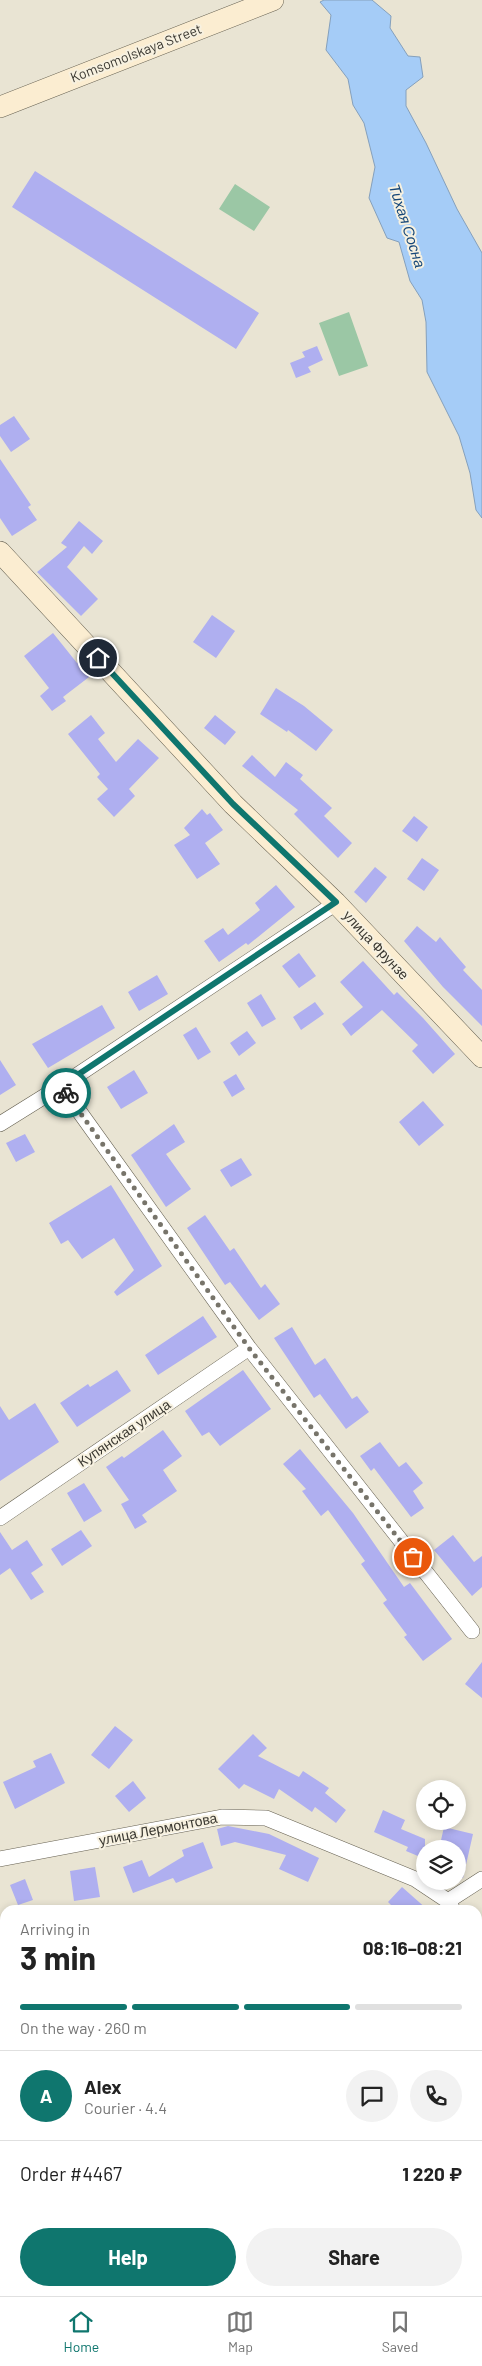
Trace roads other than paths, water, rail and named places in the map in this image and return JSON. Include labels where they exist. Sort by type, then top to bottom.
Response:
[{"type":"street","name":"Komsomolskaya Street","points":[[0,107],[270,1]]},
{"type":"street","name":"улица Фрунзе","points":[[0,552],[233,804],[336,902],[482,1057]]},
{"type":"street","points":[[0,1124],[61,1086],[336,902]]},
{"type":"street","points":[[61,1086],[249,1348],[472,1631]]},
{"type":"street","name":"Купянская улица","points":[[0,1518],[249,1348]]},
{"type":"street","name":"улица Лермонтова","points":[[0,1859],[222,1816],[266,1818],[415,1879],[450,1905]]},
{"type":"street","name":"улица Лермонтова","points":[[452,1905],[482,1879]]},
{"type":"water","name":"Тихая Сосна","points":[[324,0],[372,0],[391,16],[390,28],[408,56],[420,57],[423,77],[406,90],[406,106],[426,143],[457,209],[482,253],[482,518],[476,510],[470,473],[459,436],[427,372],[426,322],[422,300],[410,281],[399,242],[387,238],[369,198],[375,167],[364,123],[353,105],[348,79],[326,50],[331,15],[320,2]]}]
